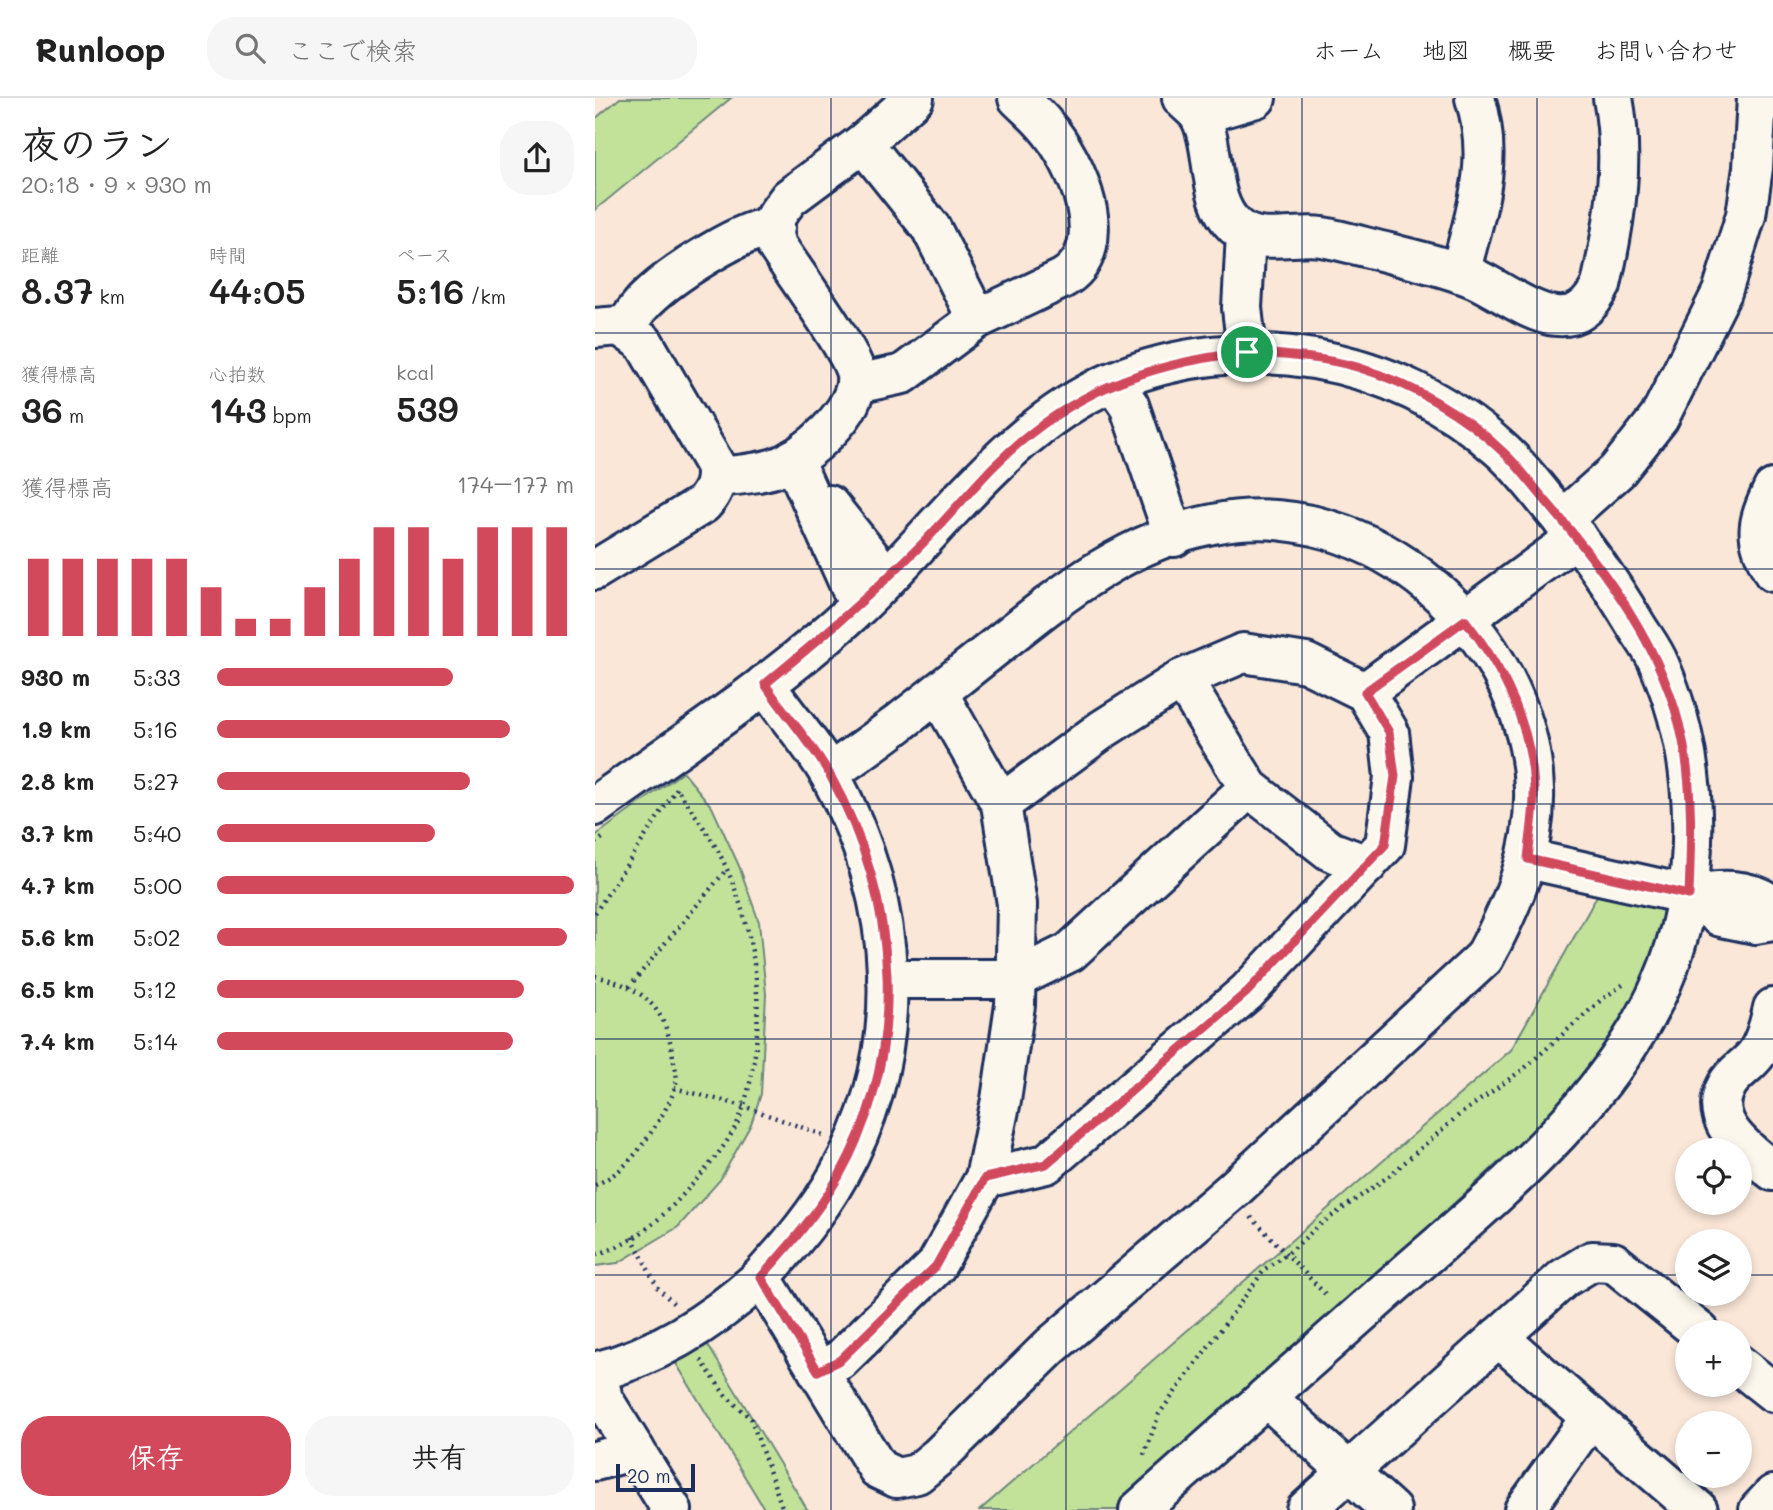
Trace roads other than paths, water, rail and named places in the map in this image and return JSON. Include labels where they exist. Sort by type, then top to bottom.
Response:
[{"type":"street","points":[[717,477],[750,474],[778,467],[793,459],[829,430],[847,405],[856,384],[851,360],[778,246],[775,217],[789,198],[863,143],[914,98]]},
{"type":"street","points":[[856,384],[903,374],[977,319],[1074,272],[1088,248],[1084,204],[1067,156],[1045,125],[1018,98]]},
{"type":"street","points":[[1257,98],[1191,107],[1221,206],[1236,227],[1257,237],[1320,237],[1460,273],[1552,317],[1575,314],[1594,299],[1611,239],[1619,185],[1619,132],[1613,98]]},
{"type":"street","points":[[1460,273],[1484,170],[1484,128],[1475,98]]},
{"type":"street","points":[[1365,692],[1465,620],[1569,528],[1659,418],[1759,216],[1757,98]]},
{"type":"street","points":[[863,143],[932,228],[977,319]]},
{"type":"street","points":[[595,570],[703,505],[712,494],[717,477],[715,465],[644,343],[610,328],[654,292],[742,234],[762,226],[775,227]]},
{"type":"street","points":[[1246,234],[1242,308],[1247,352]]},
{"type":"street","points":[[595,806],[765,684],[859,606],[1019,443],[1079,399],[1113,382],[1183,360],[1247,352],[1304,357],[1357,367],[1438,403],[1504,452],[1602,569],[1659,662],[1683,740],[1692,825],[1689,895],[1663,982],[1626,1054],[1579,1111],[1480,1208],[1139,1510]]},
{"type":"street","points":[[1113,382],[1129,405],[1174,537]]},
{"type":"street","points":[[793,459],[887,578]]},
{"type":"street","points":[[793,459],[859,606]]},
{"type":"street","points":[[1773,489],[1760,519],[1760,545],[1773,572]]},
{"type":"street","points":[[761,1277],[878,1469],[897,1478],[917,1474],[1051,1346],[1233,1191],[1484,957],[1509,911],[1528,859],[1534,791],[1531,754],[1522,718],[1499,669],[1465,620],[1420,577],[1365,541],[1305,524],[1269,519],[1213,524],[1135,548],[1075,583],[883,736],[829,773]]},
{"type":"street","points":[[985,1178],[1046,1164],[1247,992],[1385,845],[1395,776],[1389,732],[1365,692],[1306,663],[1243,653],[1182,679],[1103,729],[1001,804]]},
{"type":"street","points":[[1182,679],[1249,788],[1330,851],[1367,865]]},
{"type":"street","points":[[672,1510],[603,1399],[596,1372],[640,1356],[690,1330],[731,1303],[761,1277],[803,1231],[839,1175],[872,1101],[887,1027],[887,946],[868,869],[851,819],[829,773],[765,684]]},
{"type":"street","points":[[818,1371],[840,1360],[936,1266],[985,1178],[1001,1100],[1015,979],[1017,904],[1001,804],[938,693]]},
{"type":"street","points":[[887,979],[1015,979],[1070,952],[1249,788]]},
{"type":"street","points":[[1528,859],[1689,895],[1721,917],[1755,924],[1773,921]]},
{"type":"street","points":[[1689,895],[1721,888],[1761,897],[1773,905]]},
{"type":"street","points":[[1773,1007],[1765,1054],[1727,1085],[1722,1106],[1727,1129],[1740,1144],[1773,1171]]},
{"type":"street","points":[[1306,1510],[1564,1278],[1592,1261],[1613,1262],[1685,1320]]},
{"type":"street","points":[[1498,1337],[1698,1510]]},
{"type":"street","points":[[1752,1375],[1773,1392]]},
{"type":"street","points":[[1266,1397],[1391,1510]]},
{"type":"street","points":[[1524,1510],[1591,1417]]},
{"type":"street","points":[[595,1461],[635,1450]]},
{"type":"street","points":[[1759,1510],[1773,1495]]}]
